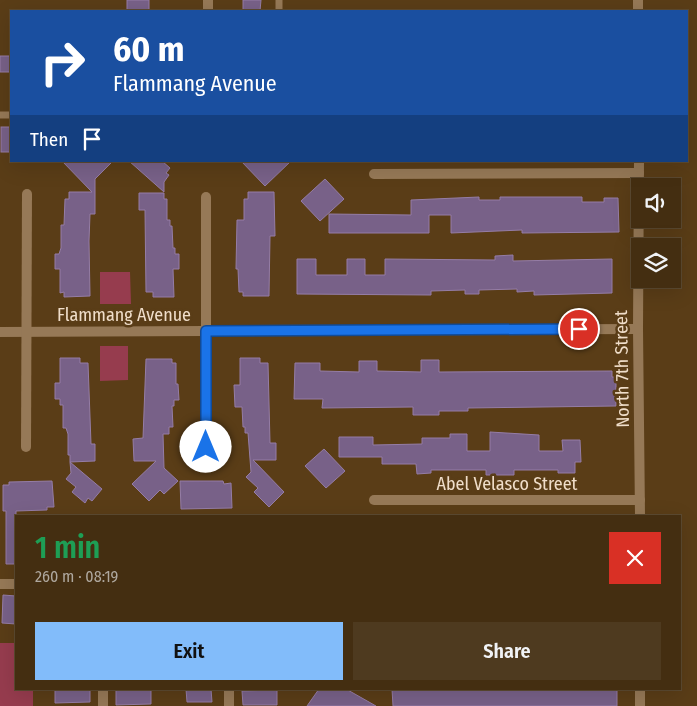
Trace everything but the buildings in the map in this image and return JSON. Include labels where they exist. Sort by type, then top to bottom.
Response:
[{"type":"street","name":"North 7th Street","points":[[639,162],[640,515]]},
{"type":"street","points":[[374,174],[639,173]]},
{"type":"street","points":[[26,447],[27,194]]},
{"type":"street","points":[[206,197],[206,447]]},
{"type":"street","name":"Flammang Avenue","points":[[0,332],[638,329]]},
{"type":"street","name":"Abel Velasco Street","points":[[374,500],[640,500]]},
{"type":"street","points":[[0,584],[15,584]]},
{"type":"street","points":[[103,690],[103,706]]},
{"type":"street","points":[[229,690],[230,706]]},
{"type":"street","points":[[640,690],[640,706]]},
{"type":"shaded area","points":[[100,272],[130,272],[131,304],[100,304]]},
{"type":"shaded area","points":[[100,346],[128,346],[128,380],[100,381]]},
{"type":"shaded area","points":[[0,643],[15,643],[15,690],[33,690],[33,706],[0,706]]},
{"type":"route","points":[[206,447],[206,331],[579,329]]}]
